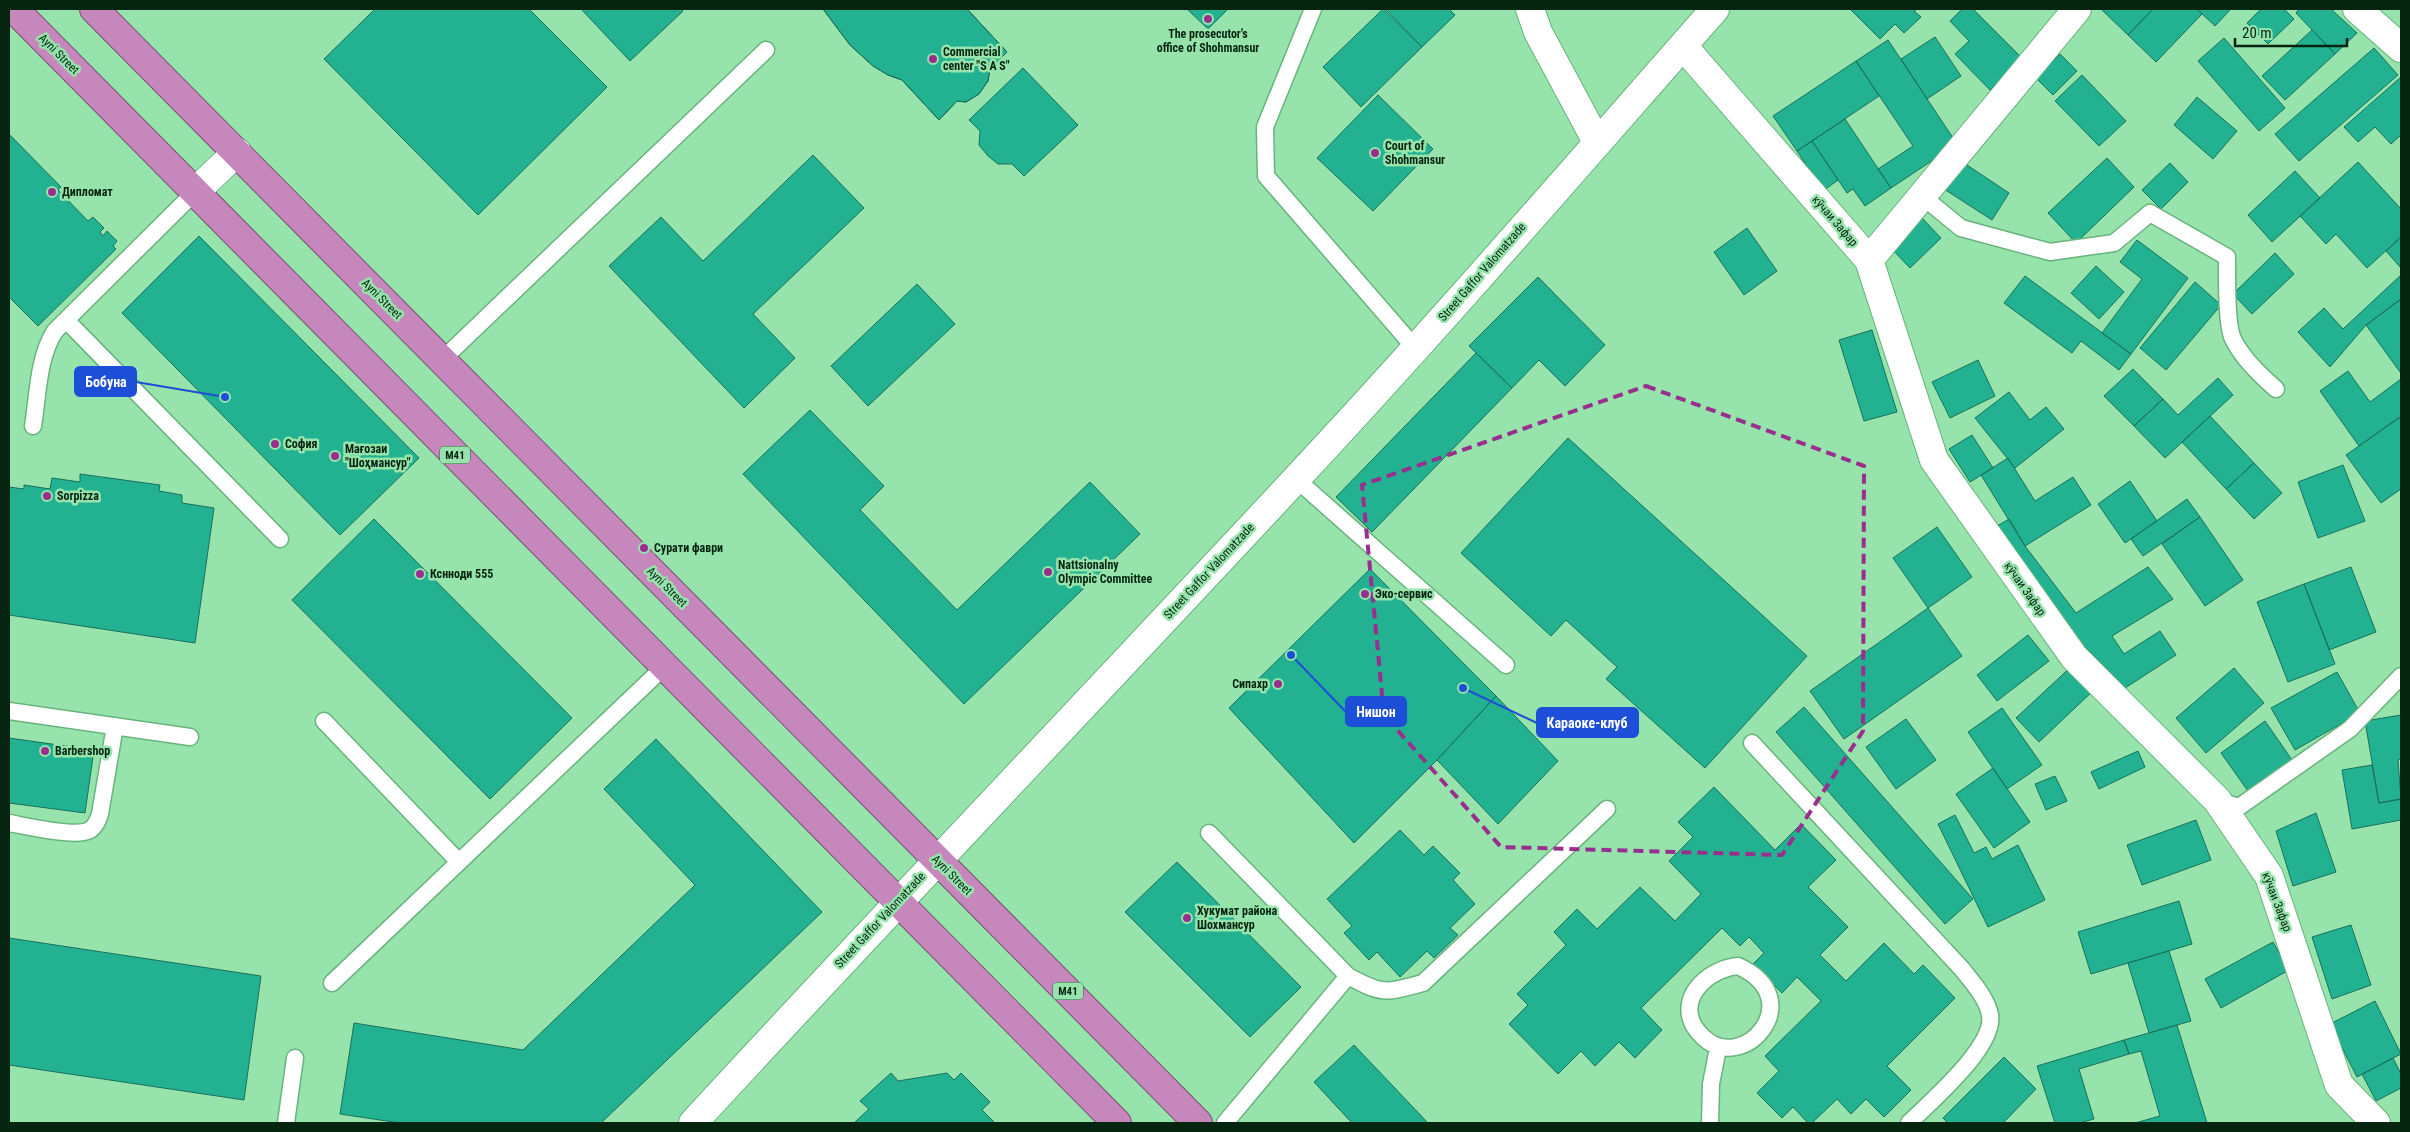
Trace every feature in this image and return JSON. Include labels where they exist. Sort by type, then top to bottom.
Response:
[{"type":"highway","name":"Ayni Street","points":[[14,9],[1117,1123]]},
{"type":"highway","name":"Ayni Street","points":[[94,9],[1198,1123]]},
{"type":"street","points":[[1530,9],[1538,32],[1597,142]]},
{"type":"street","name":"Street Gaffor Valomatzade","points":[[693,1123],[937,859],[1416,348],[1715,9]]},
{"type":"street","points":[[1869,260],[2077,9]]},
{"type":"street","points":[[2357,9],[2401,48]]},
{"type":"street","name":"кӯчаи Зафар","points":[[1683,46],[1869,260],[1934,460],[2074,657],[2217,800],[2269,876],[2339,1085],[2376,1123]]},
{"type":"street","points":[[195,192],[237,152]]},
{"type":"lane","points":[[1313,9],[1265,127],[1266,176],[1416,348]]},
{"type":"lane","points":[[442,360],[766,50]]},
{"type":"lane","points":[[33,426],[47,347],[55,331],[195,192]]},
{"type":"lane","points":[[1922,196],[1961,228],[2050,252],[2114,243],[2150,212],[2227,257],[2227,296],[2232,338],[2258,374],[2276,389]]},
{"type":"lane","points":[[66,320],[280,539]]},
{"type":"lane","points":[[1296,478],[1506,665]]},
{"type":"lane","points":[[332,983],[664,667]]},
{"type":"lane","points":[[2217,800],[2240,807],[2350,730],[2401,676]]},
{"type":"lane","points":[[9,711],[190,736]]},
{"type":"lane","points":[[324,720],[459,862]]},
{"type":"lane","points":[[9,824],[75,832],[89,831],[96,824],[100,814],[115,726]]},
{"type":"lane","points":[[1752,743],[1962,969],[1982,996],[1990,1014],[1990,1028],[1981,1045],[1962,1068],[1909,1123]]},
{"type":"lane","points":[[1209,834],[1348,976],[1374,990],[1393,991],[1423,983],[1607,809]]},
{"type":"lane","points":[[1738,966],[1750,971],[1766,987],[1772,1008],[1768,1022],[1760,1034],[1746,1043],[1732,1048],[1718,1048],[1698,1032],[1692,1023],[1689,1009],[1692,996],[1707,978],[1726,967],[1738,966]]},
{"type":"lane","points":[[1225,1123],[1348,976]]},
{"type":"lane","points":[[1710,1123],[1711,1084],[1718,1048]]},
{"type":"lane","points":[[286,1123],[295,1058]]},
{"type":"highlighted area","points":[[1646,386],[1864,466],[1863,731],[1782,855],[1501,847],[1384,715],[1362,485]]},
{"type":"building","points":[[375,9],[529,9],[607,87],[478,215],[324,59]]},
{"type":"building","points":[[581,9],[681,9],[683,11],[630,61]]},
{"type":"building","name":"Commercial center \"S A S\"","points":[[823,9],[967,9],[1007,52],[990,69],[988,81],[979,94],[966,102],[957,101],[939,120],[902,80],[888,75],[873,66],[850,45]]},
{"type":"building","name":"Commercial center \"S A S\"","points":[[823,9],[967,9],[1007,52],[990,69],[988,81],[979,94],[966,102],[957,101],[939,120],[902,80],[888,75],[873,66],[850,45]]},
{"type":"building","name":"The prosecutor's office of Shohmansur","points":[[1187,9],[1228,9],[1208,29]]},
{"type":"building","points":[[1383,9],[1422,47],[1361,107],[1323,67]]},
{"type":"building","points":[[1385,9],[1449,9],[1455,15],[1422,47]]},
{"type":"building","points":[[1850,9],[1917,9],[1914,11],[1921,17],[1904,33],[1895,24],[1880,39]]},
{"type":"building","points":[[1962,9],[1973,9],[2022,58],[1990,90],[1955,54],[1969,41],[1950,21]]},
{"type":"building","points":[[2101,9],[2153,9],[2128,35]]},
{"type":"building","points":[[2153,9],[2197,9],[2202,14],[2156,62],[2128,35]]},
{"type":"building","points":[[2197,9],[2231,9],[2215,26]]},
{"type":"building","points":[[2261,9],[2284,9],[2294,19],[2268,44],[2247,23]]},
{"type":"building","points":[[2299,9],[2331,9],[2357,33],[2335,54],[2296,13]]},
{"type":"building","points":[[2312,30],[2335,54],[2285,100],[2262,76]]},
{"type":"building","points":[[1935,37],[1961,76],[1927,99],[1901,59]]},
{"type":"building","points":[[2224,38],[2285,108],[2259,131],[2198,61]]},
{"type":"building","points":[[1888,40],[1957,144],[1891,188],[1878,169],[1913,146],[1856,61]]},
{"type":"building","points":[[2374,48],[2398,75],[2299,161],[2275,134]]},
{"type":"building","points":[[2060,54],[2077,71],[2053,95],[2036,78]]},
{"type":"building","points":[[1856,61],[1879,96],[1797,151],[1773,116]]},
{"type":"building","points":[[1023,68],[1078,125],[1024,176],[1012,164],[998,164],[988,156],[979,145],[980,131],[969,120]]},
{"type":"building","points":[[2082,75],[2126,121],[2099,146],[2055,101]]},
{"type":"building","points":[[2401,77],[2401,135],[2391,144],[2375,127],[2358,142],[2344,127]]},
{"type":"building","name":"Court of Shohmansur","points":[[1378,95],[1433,149],[1373,211],[1317,158]]},
{"type":"building","points":[[2197,97],[2237,131],[2213,159],[2174,125]]},
{"type":"building","points":[[1845,119],[1891,188],[1865,206],[1853,189],[1847,193],[1812,141]]},
{"type":"building","points":[[9,134],[61,187],[58,190],[88,221],[93,217],[104,228],[100,232],[103,236],[107,231],[117,241],[113,246],[116,249],[38,326],[10,298],[9,300]]},
{"type":"building","points":[[1812,141],[1838,180],[1823,191],[1797,151]]},
{"type":"building","points":[[813,155],[864,208],[753,314],[795,358],[744,408],[609,266],[661,217],[703,261]]},
{"type":"building","points":[[2107,158],[2134,187],[2076,243],[2048,213]]},
{"type":"building","points":[[1961,161],[2009,193],[1992,220],[1944,189]]},
{"type":"building","points":[[2358,162],[2401,209],[2401,237],[2367,268],[2336,234],[2326,244],[2300,216]]},
{"type":"building","points":[[2170,163],[2188,182],[2161,209],[2142,190]]},
{"type":"building","points":[[2295,171],[2320,198],[2272,242],[2248,215]]},
{"type":"building","points":[[1921,217],[1941,238],[1910,268],[1890,247]]},
{"type":"building","points":[[1747,228],[1777,271],[1744,295],[1714,252]]},
{"type":"building","points":[[199,236],[419,458],[340,535],[122,313]]},
{"type":"building","points":[[2401,237],[2401,268],[2386,251]]},
{"type":"building","points":[[2137,240],[2188,278],[2131,354],[2102,333],[2142,279],[2120,262]]},
{"type":"building","points":[[2275,253],[2294,274],[2252,314],[2233,294]]},
{"type":"building","points":[[2096,266],[2124,292],[2099,319],[2071,293]]},
{"type":"building","points":[[2401,275],[2401,299],[2366,325],[2330,367],[2298,332],[2324,308],[2343,329]]},
{"type":"building","points":[[2025,276],[2131,354],[2119,370],[2081,341],[2072,353],[2004,303]]},
{"type":"building","points":[[1538,277],[1605,345],[1565,386],[1539,360],[1512,388],[1469,346]]},
{"type":"building","points":[[2195,282],[2221,305],[2166,370],[2140,348]]},
{"type":"building","points":[[917,284],[955,324],[868,406],[831,366]]},
{"type":"building","points":[[2401,299],[2401,371],[2400,372],[2366,325]]},
{"type":"building","points":[[1872,330],[1897,412],[1864,421],[1839,340]]},
{"type":"building","points":[[1476,353],[1512,388],[1372,532],[1336,497]]},
{"type":"building","points":[[1978,360],[1995,396],[1950,418],[1932,382]]},
{"type":"building","points":[[2133,369],[2163,399],[2134,426],[2104,396]]},
{"type":"building","points":[[2348,371],[2370,402],[2401,379],[2401,416],[2359,446],[2320,391]]},
{"type":"building","points":[[2218,378],[2233,395],[2165,458],[2134,426],[2163,399],[2178,415]]},
{"type":"building","points":[[2009,392],[2030,420],[2046,407],[2064,429],[2015,468],[1975,418]]},
{"type":"building","name":"Nattsionalny Olympic Committee","points":[[810,410],[884,486],[860,510],[957,610],[1090,482],[1140,534],[964,704],[743,474]]},
{"type":"building","points":[[2210,416],[2254,463],[2226,489],[2182,442]]},
{"type":"building","points":[[2399,418],[2401,421],[2401,489],[2381,503],[2346,455]]},
{"type":"building","points":[[1972,435],[1993,468],[1970,482],[1949,449]]},
{"type":"building","points":[[1568,438],[1807,656],[1705,768],[1606,679],[1617,667],[1566,620],[1551,636],[1461,553]]},
{"type":"building","points":[[2008,458],[2035,501],[2073,477],[2091,505],[2025,546],[1981,475]]},
{"type":"building","points":[[2254,463],[2282,493],[2254,519],[2226,489]]},
{"type":"building","points":[[2343,465],[2365,521],[2318,538],[2298,482]]},
{"type":"building","points":[[80,474],[160,485],[159,491],[182,495],[182,503],[214,508],[195,643],[9,615],[9,487],[24,489],[24,485],[50,489],[52,478],[80,482]]},
{"type":"building","points":[[2130,481],[2157,521],[2125,543],[2098,504]]},
{"type":"building","points":[[2187,499],[2200,517],[2143,556],[2131,539]]},
{"type":"building","points":[[2200,517],[2243,580],[2205,606],[2162,544]]},
{"type":"building","points":[[374,519],[572,718],[490,799],[292,600]]},
{"type":"building","points":[[2009,519],[2025,546],[2076,613],[2148,567],[2173,599],[2112,636],[2124,654],[2160,631],[2176,655],[2125,688],[2068,630],[1992,529]]},
{"type":"building","points":[[1937,527],[1972,577],[1928,608],[1893,558]]},
{"type":"building","points":[[2351,567],[2376,632],[2329,650],[2304,584]]},
{"type":"building","points":[[1370,569],[1496,696],[1437,760],[1354,843],[1229,708]]},
{"type":"building","points":[[2304,584],[2335,664],[2288,682],[2257,602]]},
{"type":"building","points":[[1928,608],[1962,656],[1844,739],[1810,691]]},
{"type":"building","points":[[2028,635],[2049,661],[1997,701],[1977,675]]},
{"type":"building","points":[[2074,664],[2096,688],[2039,742],[2016,718]]},
{"type":"building","points":[[2234,668],[2264,703],[2206,753],[2176,718]]},
{"type":"building","points":[[2337,672],[2360,713],[2295,750],[2271,708]]},
{"type":"building","points":[[1496,696],[1558,761],[1498,824],[1437,760]]},
{"type":"building","points":[[1804,707],[1973,899],[1945,924],[1776,732]]},
{"type":"building","points":[[2002,708],[2042,765],[2007,789],[1968,732]]},
{"type":"building","points":[[2401,715],[2401,759],[2398,760],[2401,799],[2379,803],[2365,721]]},
{"type":"building","points":[[1906,719],[1936,760],[1896,789],[1866,747]]},
{"type":"building","points":[[2265,721],[2292,760],[2248,791],[2221,753]]},
{"type":"building","points":[[9,738],[94,750],[85,813],[9,803]]},
{"type":"building","points":[[656,739],[822,912],[601,1123],[400,1123],[340,1114],[354,1023],[523,1050],[695,885],[604,789]]},
{"type":"building","points":[[2138,751],[2145,767],[2099,789],[2091,772]]},
{"type":"building","points":[[2372,765],[2379,803],[2401,799],[2401,820],[2352,829],[2342,770]]},
{"type":"building","points":[[1993,768],[2030,822],[1994,848],[1956,794]]},
{"type":"building","points":[[2055,776],[2067,801],[2046,810],[2035,784]]},
{"type":"building","points":[[1714,787],[1775,850],[1801,824],[1836,860],[1808,887],[1848,927],[1820,955],[1846,981],[1884,943],[1914,974],[1923,965],[1955,998],[1887,1066],[1911,1090],[1884,1117],[1866,1099],[1851,1114],[1837,1099],[1812,1123],[1808,1123],[1793,1107],[1782,1118],[1757,1093],[1779,1071],[1765,1056],[1821,1001],[1797,977],[1782,993],[1753,964],[1764,953],[1749,937],[1740,946],[1722,928],[1641,1008],[1662,1030],[1635,1058],[1619,1042],[1595,1066],[1581,1051],[1558,1074],[1509,1024],[1528,1005],[1517,994],[1566,945],[1554,932],[1577,909],[1597,929],[1640,887],[1675,921],[1701,894],[1669,861],[1693,837],[1678,822]]},
{"type":"building","points":[[2316,813],[2336,872],[2293,886],[2276,831]]},
{"type":"building","points":[[1955,815],[1974,853],[1986,847],[1992,859],[2018,845],[2045,900],[1988,927],[1938,824]]},
{"type":"building","points":[[2196,820],[2211,860],[2142,885],[2127,845]]},
{"type":"building","points":[[1400,830],[1424,855],[1433,846],[1460,873],[1453,880],[1475,904],[1450,928],[1458,935],[1434,958],[1427,951],[1400,977],[1377,952],[1369,960],[1344,933],[1352,926],[1327,899]]},
{"type":"building","points":[[1177,862],[1301,987],[1250,1037],[1125,912]]},
{"type":"building","points":[[2179,901],[2192,944],[2091,974],[2078,932]]},
{"type":"building","points":[[2351,925],[2371,985],[2332,999],[2312,937]]},
{"type":"building","points":[[9,938],[261,976],[244,1100],[9,1065]]},
{"type":"building","points":[[2273,942],[2289,970],[2221,1008],[2205,979]]},
{"type":"building","points":[[2169,951],[2191,1021],[2149,1033],[2128,963]]},
{"type":"building","points":[[2375,1001],[2401,1054],[2357,1077],[2330,1024]]},
{"type":"building","points":[[2177,1025],[2207,1123],[2135,1123],[2160,1116],[2141,1051],[2129,1054],[2124,1040]]},
{"type":"building","points":[[2124,1040],[2129,1054],[2079,1069],[2094,1119],[2079,1123],[2055,1123],[2037,1066]]},
{"type":"building","points":[[1354,1045],[1428,1123],[1352,1123],[1314,1082]]},
{"type":"building","points":[[2004,1057],[2036,1089],[2003,1123],[1948,1123],[1943,1118]]},
{"type":"building","points":[[2393,1058],[2401,1074],[2401,1088],[2376,1101],[2362,1074]]},
{"type":"building","points":[[891,1073],[898,1081],[947,1073],[954,1080],[961,1073],[990,1102],[982,1110],[995,1123],[854,1123],[869,1109],[860,1101]]},
{"type":"place","name":"The prosecutor's office of Shohmansur","points":[[1208,19]]},
{"type":"place","name":"Commercial center \"S A S\"","points":[[933,59]]},
{"type":"place","name":"Court of Shohmansur","points":[[1375,153]]},
{"type":"place","name":"Дипломат","points":[[52,192]]},
{"type":"place","name":"Бобуна","points":[[225,397]]},
{"type":"place","name":"София","points":[[275,444]]},
{"type":"place","name":"Мағозаи \"Шоҳмансур\"","points":[[335,456]]},
{"type":"place","name":"Sorpizza","points":[[47,496]]},
{"type":"place","name":"Сурати фаври","points":[[644,548]]},
{"type":"place","name":"Nattsionalny Olympic Committee","points":[[1048,572]]},
{"type":"place","name":"Кснноди 555","points":[[420,574]]},
{"type":"place","name":"Эко-сервис","points":[[1365,594]]},
{"type":"place","name":"Нишон","points":[[1291,655]]},
{"type":"place","name":"Сипахр","points":[[1278,684]]},
{"type":"place","name":"Караоке-клуб","points":[[1463,688]]},
{"type":"place","name":"Barbershop","points":[[45,751]]},
{"type":"place","name":"Хукумат района Шохмансур","points":[[1187,918]]}]
